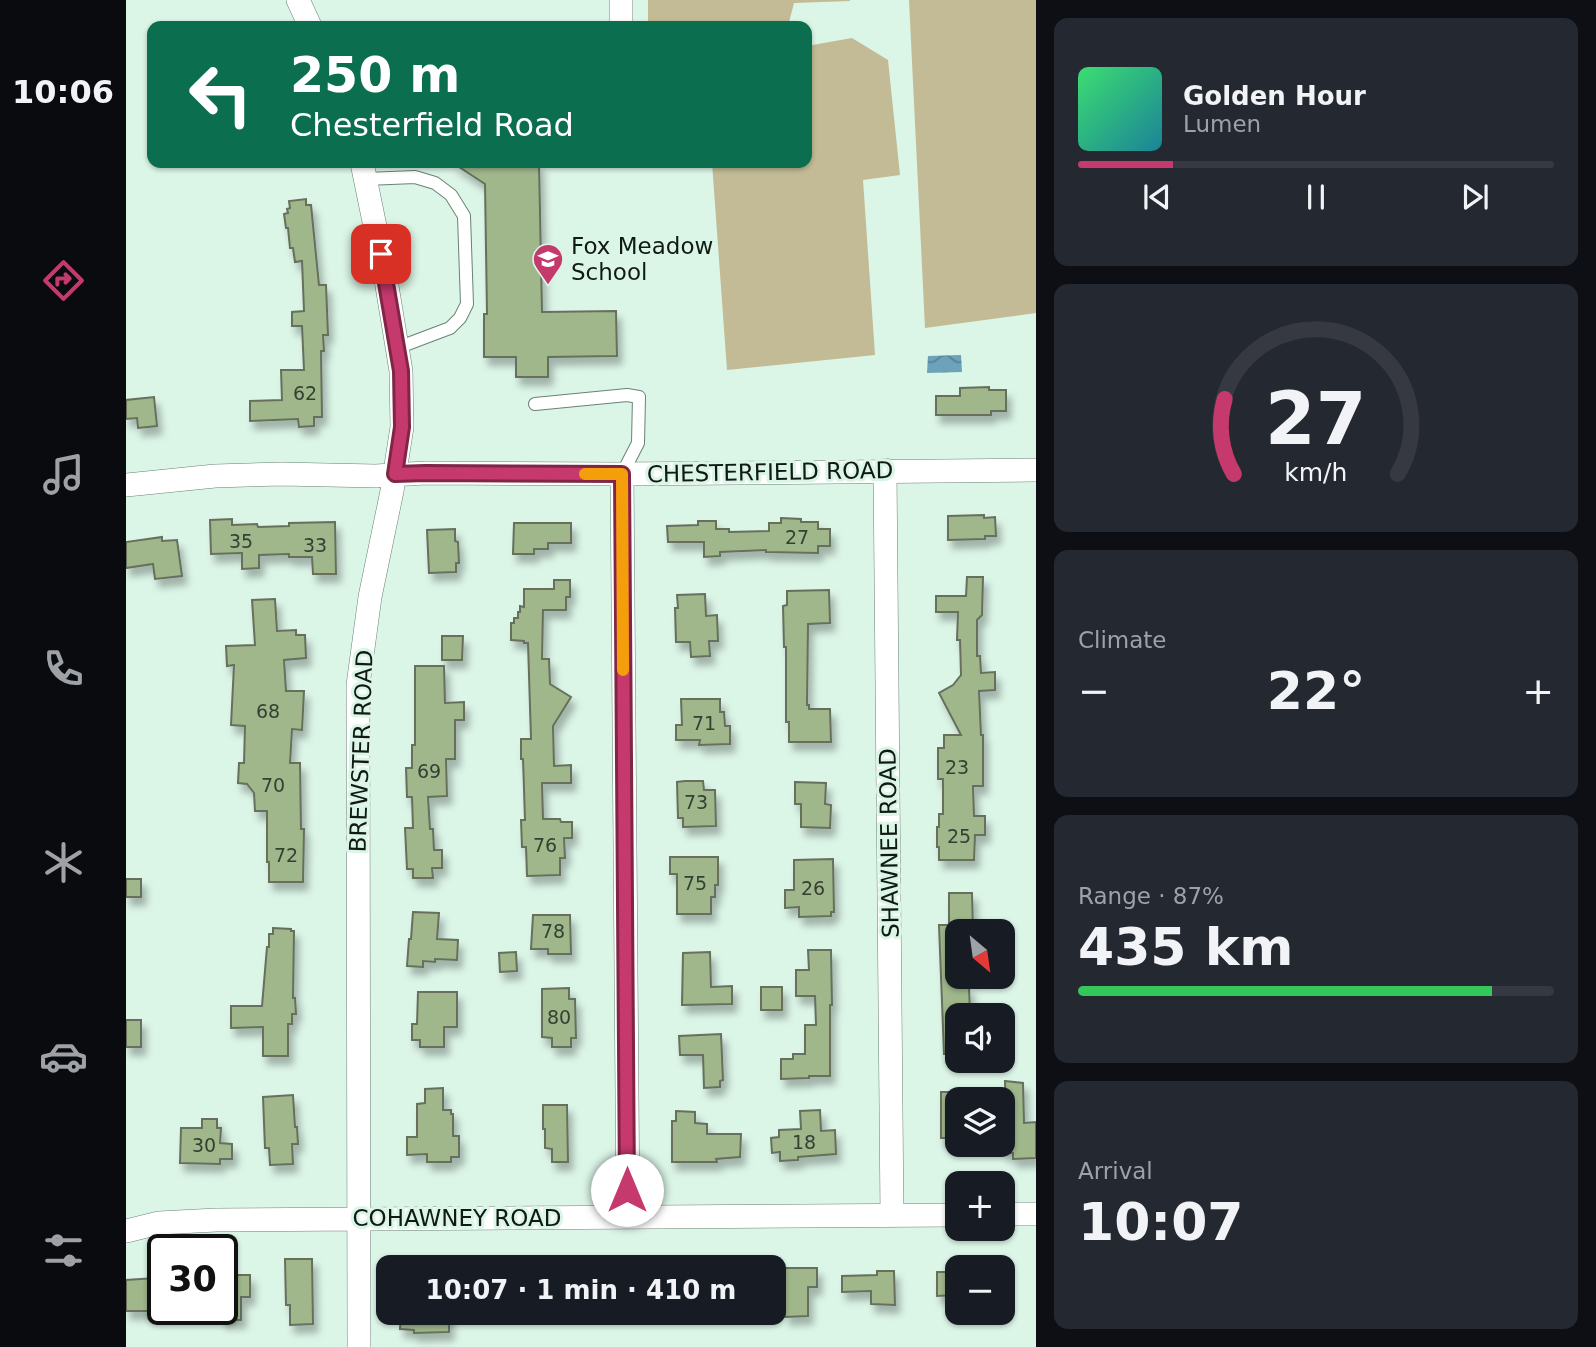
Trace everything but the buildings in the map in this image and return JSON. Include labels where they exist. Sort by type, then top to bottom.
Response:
[{"type":"street","points":[[298,0],[308,21]]},
{"type":"street","points":[[621,0],[621,21]]},
{"type":"street","name":"BREWSTER ROAD","points":[[359,1347],[358,685],[370,597],[402,427],[401,371],[364,171]]},
{"type":"street","name":"SHAWNEE ROAD","points":[[885,470],[892,1216]]},
{"type":"street","name":"CHESTERFIELD ROAD","points":[[126,485],[215,476],[281,474],[1036,470]]},
{"type":"street","points":[[622,474],[628,1217]]},
{"type":"street","points":[[1015,1214],[1036,1214]]},
{"type":"street","name":"COHAWNEY ROAD","points":[[126,1231],[159,1223],[216,1220],[945,1215]]},
{"type":"lane","points":[[364,171],[415,177],[435,183],[451,195],[464,216],[467,304],[460,318],[450,328],[397,348]]},
{"type":"lane","points":[[535,404],[626,395],[639,397],[638,443],[622,474]]},
{"type":"shaded area","points":[[648,0],[850,0],[794,3],[789,21],[648,21]]},
{"type":"shaded area","points":[[909,0],[1036,0],[1036,313],[925,328]]},
{"type":"shaded area","points":[[852,38],[888,60],[900,175],[863,180],[875,355],[727,370],[712,168],[812,168],[812,45]]},
{"type":"water","points":[[961,355],[962,372],[927,373],[928,356]]},
{"type":"slow traffic","points":[[585,474],[622,474],[623,670]]},
{"type":"place","name":"Fox Meadow School","points":[[548,286]]},
{"type":"route","points":[[381,254],[401,371],[402,427],[395,474],[622,474],[627,1190]]}]
